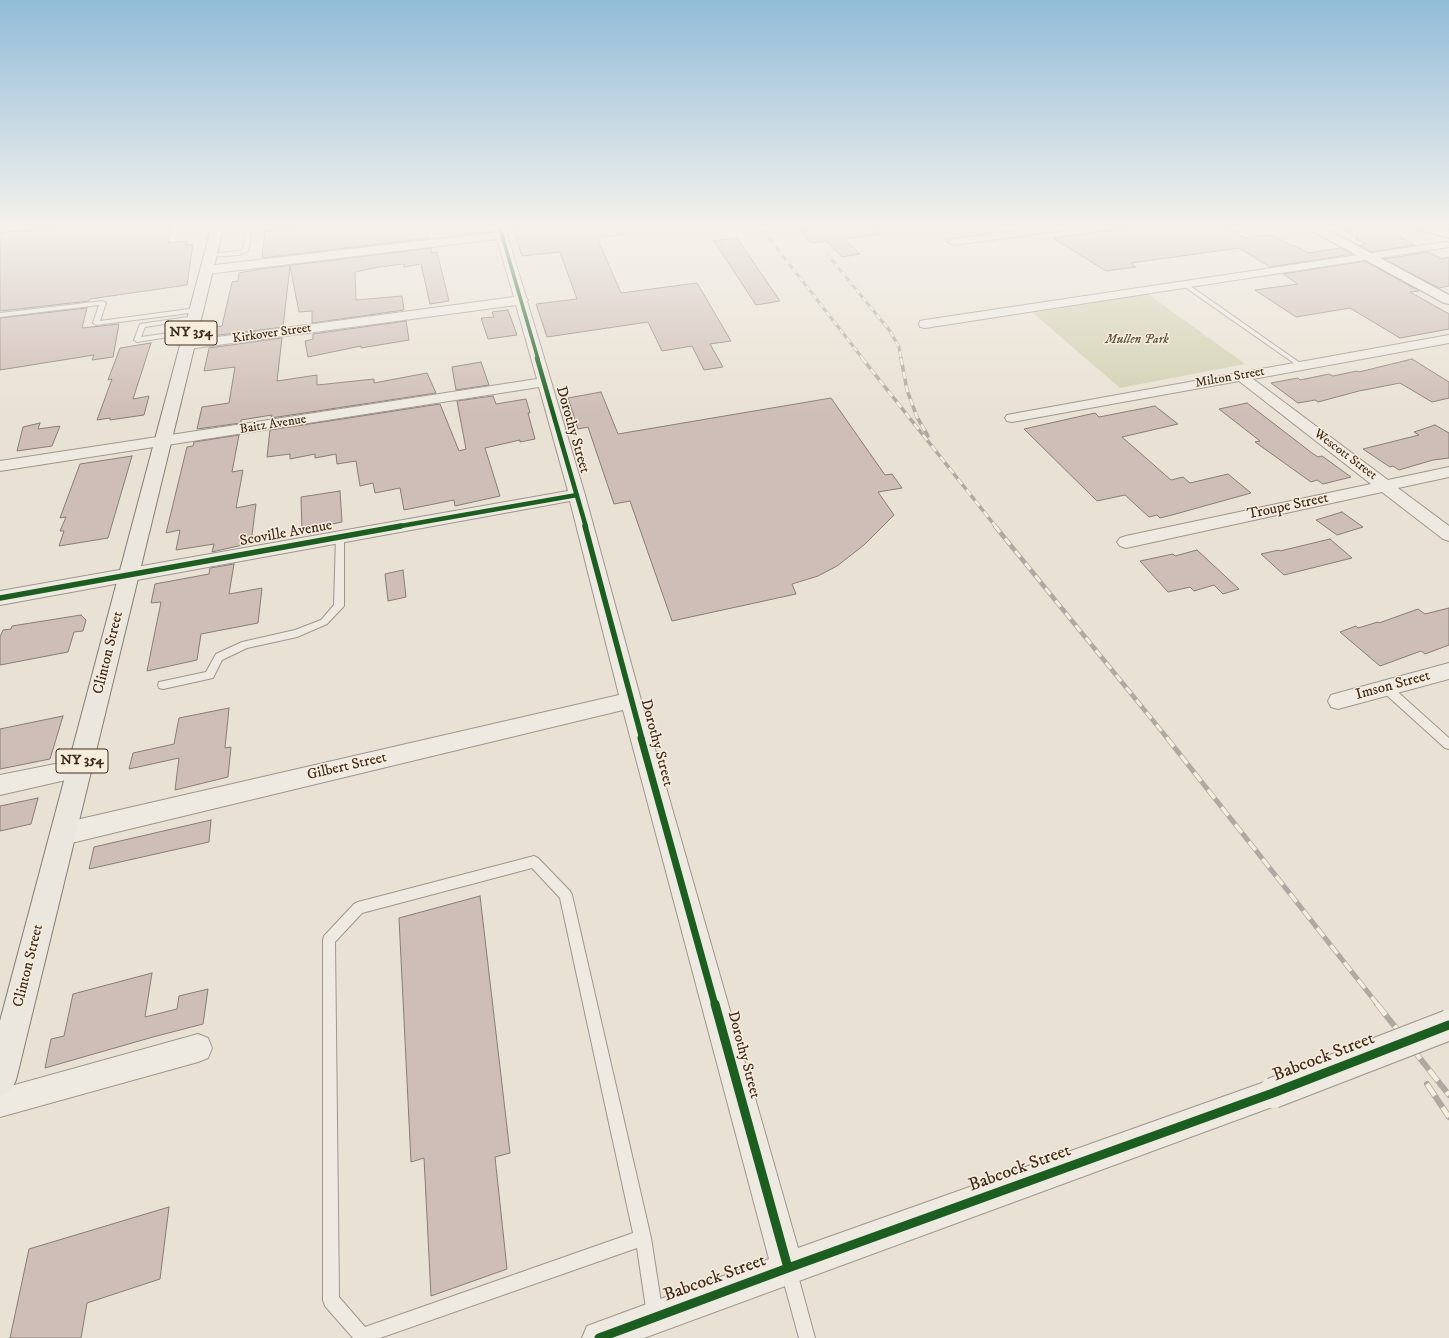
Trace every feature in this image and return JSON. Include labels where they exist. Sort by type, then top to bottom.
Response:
[{"type":"main road","name":"Clinton Street","points":[[2,1069],[203,287]]},
{"type":"main road","points":[[1426,287],[1449,300]]},
{"type":"street","name":"Dorothy Street","points":[[518,287],[577,495],[631,700],[788,1268]]},
{"type":"street","points":[[925,324],[1162,287]]},
{"type":"street","name":"Kirkover Street","points":[[190,339],[522,300]]},
{"type":"street","name":"Milton Street","points":[[1012,418],[1449,339]]},
{"type":"street","name":"Wescott Street","points":[[1241,376],[1449,535]]},
{"type":"street","name":"Baitz Avenue","points":[[0,466],[545,382]]},
{"type":"street","name":"Troupe Street","points":[[1126,542],[1449,472]]},
{"type":"street","name":"Scoville Avenue","points":[[0,598],[577,495]]},
{"type":"street","name":"Imson Street","points":[[1338,702],[1449,671]]},
{"type":"street","name":"Gilbert Street","points":[[63,834],[631,700]]},
{"type":"street","points":[[0,785],[80,768]]},
{"type":"street","name":"Babcock Street","points":[[599,1338],[788,1268],[1273,1093],[1449,1025]]},
{"type":"street","points":[[0,1103],[198,1048]]},
{"type":"lane","points":[[1189,287],[1300,365]]},
{"type":"lane","points":[[0,315],[104,303],[96,323],[196,314]]},
{"type":"lane","points":[[190,339],[137,340],[142,325],[196,314]]},
{"type":"lane","points":[[164,685],[208,674],[219,657],[245,645],[297,633],[324,622],[339,606],[340,538]]},
{"type":"lane","points":[[1386,688],[1449,745]]},
{"type":"lane","points":[[643,1238],[362,1336],[336,1306],[331,1300],[329,940],[358,908],[534,862],[566,895],[643,1238],[656,1317]]},
{"type":"lane","points":[[788,1268],[807,1338]]},
{"type":"green space","name":"Mullen Park","points":[[1148,294],[1245,364],[1120,388],[1033,313]]},
{"type":"building","points":[[0,287],[170,287],[90,299],[89,301],[0,311]]},
{"type":"building","points":[[231,287],[288,287],[283,327],[212,336],[214,327],[222,326]]},
{"type":"building","points":[[294,287],[356,287],[356,300],[402,296],[404,310],[312,323],[312,311],[299,312]]},
{"type":"building","points":[[426,287],[446,287],[449,301],[430,304]]},
{"type":"building","points":[[573,287],[619,287],[621,293],[663,287],[700,287],[731,341],[710,344],[723,367],[704,370],[692,346],[662,351],[648,322],[547,337],[536,304],[577,299]]},
{"type":"building","points":[[744,287],[771,287],[780,301],[756,305]]},
{"type":"building","points":[[1273,287],[1413,287],[1419,291],[1410,292],[1449,314],[1449,329],[1400,338],[1350,308],[1296,317],[1255,290]]},
{"type":"building","points":[[87,308],[82,328],[119,324],[113,357],[92,360],[94,355],[0,370],[0,318]]},
{"type":"building","points":[[508,310],[517,335],[488,339],[481,318],[494,317],[492,312]]},
{"type":"building","points":[[406,321],[409,340],[361,348],[361,346],[308,357],[305,341],[313,339],[313,334]]},
{"type":"building","points":[[282,338],[277,381],[317,375],[317,385],[374,379],[374,383],[427,373],[436,393],[271,418],[272,415],[241,420],[241,423],[197,429],[202,407],[229,403],[235,367],[204,371],[209,348]]},
{"type":"building","points":[[151,343],[133,399],[149,396],[144,415],[110,420],[110,418],[97,420],[112,379],[108,380],[120,348]]},
{"type":"building","points":[[1412,359],[1449,382],[1449,398],[1432,402],[1400,383],[1359,391],[1318,402],[1315,400],[1298,403],[1271,383],[1298,378],[1300,380],[1329,374],[1333,376],[1357,371],[1359,372]]},
{"type":"building","points":[[481,362],[489,385],[456,390],[452,367]]},
{"type":"building","points":[[601,392],[618,434],[831,398],[885,475],[892,474],[902,488],[878,492],[894,515],[864,545],[837,566],[818,576],[792,584],[796,594],[672,621],[630,501],[614,504],[588,427],[578,429],[568,398]]},
{"type":"building","points":[[493,396],[496,404],[526,399],[535,439],[520,442],[520,440],[485,448],[500,496],[455,506],[454,500],[404,510],[400,488],[375,493],[373,483],[360,486],[356,461],[337,464],[336,454],[315,458],[315,454],[290,459],[290,454],[267,457],[270,430],[440,404],[459,451],[466,449],[457,401]]},
{"type":"building","points":[[1247,403],[1312,453],[1318,457],[1322,456],[1351,477],[1323,484],[1317,480],[1311,482],[1255,442],[1260,441],[1219,409]]},
{"type":"building","points":[[1155,406],[1178,424],[1122,437],[1171,480],[1183,477],[1190,483],[1228,474],[1251,493],[1160,518],[1157,515],[1149,517],[1125,495],[1097,501],[1024,429],[1095,413],[1099,417]]},
{"type":"building","points":[[40,423],[38,429],[60,426],[52,446],[17,451],[23,427]]},
{"type":"building","points":[[1435,425],[1449,433],[1449,458],[1433,460],[1399,470],[1393,466],[1390,467],[1363,449],[1419,435],[1414,432]]},
{"type":"building","points":[[239,435],[232,472],[243,470],[236,508],[256,504],[251,543],[212,552],[214,544],[176,550],[180,530],[166,533],[187,447],[193,446],[194,442]]},
{"type":"building","points":[[132,456],[108,538],[59,546],[64,531],[60,531],[66,517],[60,518],[80,464]]},
{"type":"building","points":[[340,491],[342,522],[302,530],[301,497]]},
{"type":"building","points":[[1342,512],[1363,527],[1337,535],[1316,520]]},
{"type":"building","points":[[1330,539],[1352,558],[1284,575],[1261,554],[1280,551]]},
{"type":"building","points":[[1197,550],[1239,589],[1223,594],[1214,585],[1194,591],[1190,587],[1168,592],[1140,561],[1173,554],[1175,556]]},
{"type":"building","points":[[234,564],[229,594],[262,588],[258,623],[201,634],[197,660],[147,671],[161,602],[151,603],[155,584],[209,574],[210,568]]},
{"type":"building","points":[[403,570],[406,597],[388,601],[385,574]]},
{"type":"building","points":[[1449,608],[1449,645],[1425,654],[1421,651],[1380,666],[1340,632],[1356,626],[1358,628],[1378,622],[1379,623],[1418,609],[1425,614]]},
{"type":"building","points":[[81,615],[86,620],[83,631],[74,632],[68,652],[0,665],[0,637],[3,630],[11,629],[12,626]]},
{"type":"building","points":[[229,708],[225,748],[231,747],[228,777],[175,790],[179,758],[129,769],[133,753],[174,744],[179,718]]},
{"type":"building","points":[[63,716],[50,759],[0,769],[0,729]]},
{"type":"building","points":[[38,798],[31,824],[0,831],[0,806]]},
{"type":"building","points":[[211,820],[209,842],[89,869],[94,847]]},
{"type":"building","points":[[480,896],[510,1153],[495,1157],[507,1269],[431,1296],[424,1158],[411,1162],[399,918]]},
{"type":"building","points":[[152,973],[145,1017],[177,1009],[179,996],[208,989],[203,1024],[45,1068],[51,1039],[64,1036],[73,994]]},
{"type":"building","points":[[169,1207],[160,1279],[87,1303],[81,1338],[10,1338],[29,1249]]},
{"type":"railway","points":[[807,287],[863,359]]},
{"type":"railway","points":[[854,287],[890,331],[899,347],[901,359]]},
{"type":"railway","points":[[862,358],[996,527]]},
{"type":"railway","points":[[901,358],[907,390],[917,417],[928,436]]},
{"type":"railway","points":[[995,526],[1168,739]]},
{"type":"railway","points":[[1167,738],[1378,1005]]},
{"type":"railway","points":[[1377,1004],[1449,1095]]},
{"type":"railway","points":[[1427,1084],[1449,1117]]},
{"type":"cycle path","points":[[517,287],[577,495],[631,700],[788,1268]]},
{"type":"cycle path","points":[[0,598],[577,495]]},
{"type":"cycle path","points":[[599,1338],[788,1268],[1273,1093],[1449,1025]]}]
